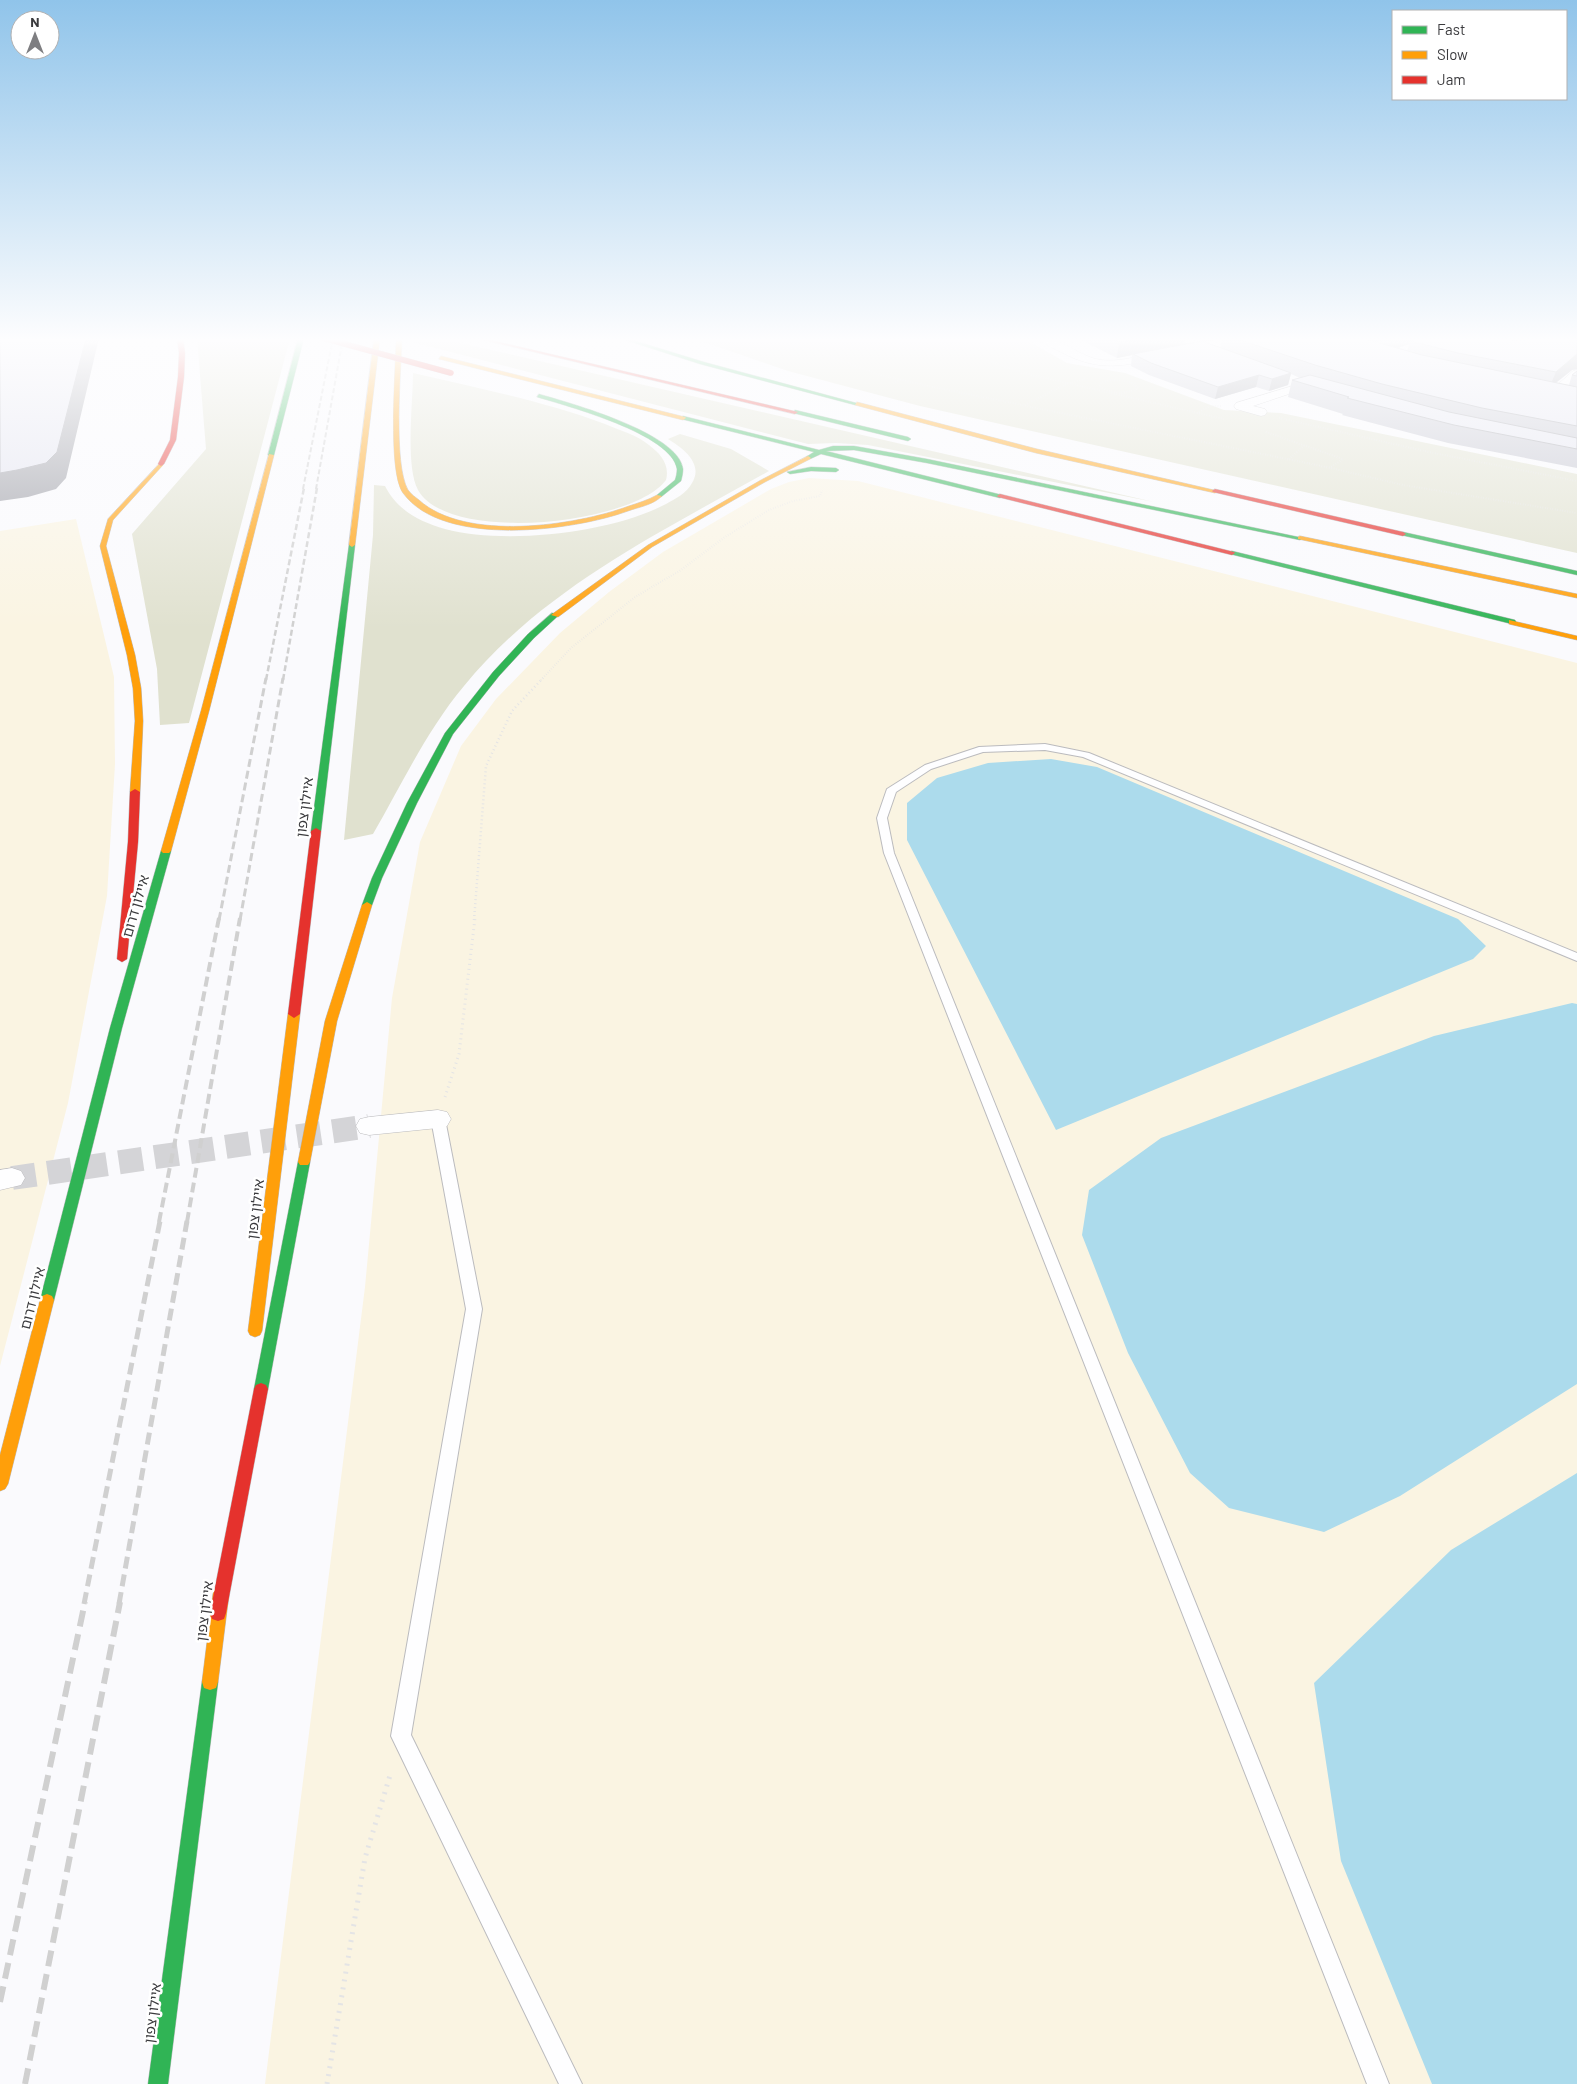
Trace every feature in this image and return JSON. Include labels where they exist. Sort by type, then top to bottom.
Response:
[{"type":"main road","points":[[116,1028],[133,842],[139,721],[137,688],[131,655],[104,546],[110,520],[160,466],[174,435]]},
{"type":"main road","name":"איילון דרום","points":[[0,1484],[116,1028],[205,711],[276,435]]},
{"type":"main road","name":"איילון צפון","points":[[253,1343],[365,435]]},
{"type":"main road","points":[[398,435],[398,469],[406,492],[421,507],[457,523],[533,528],[599,519],[633,509],[660,496],[678,481],[679,466],[666,449],[654,439],[646,435]]},
{"type":"main road","points":[[757,435],[1577,638]]},
{"type":"main road","points":[[892,435],[921,442]]},
{"type":"main road","points":[[975,435],[1027,449],[1577,573]]},
{"type":"main road","points":[[218,1613],[331,1022],[359,926],[376,878],[412,803],[449,733],[496,674],[531,636],[564,607],[636,555],[802,461],[821,451],[838,448],[866,449],[1577,595]]},
{"type":"main road","points":[[784,456],[836,470]]},
{"type":"main road","points":[[774,476],[811,469],[894,468]]},
{"type":"main road","points":[[1152,496],[1577,595]]},
{"type":"main road","name":"איילון צפון","points":[[158,2084],[243,1420]]},
{"type":"street","points":[[369,1126],[438,1119]]},
{"type":"lane","points":[[1378,2084],[889,854],[882,818],[890,790],[928,767],[982,749],[1045,748],[1086,755],[1577,957]]},
{"type":"lane","points":[[438,1119],[474,1309],[401,1736],[571,2084]]},
{"type":"path","points":[[1172,435],[1403,484],[1577,513]]},
{"type":"path","points":[[1276,435],[1343,459],[1331,468]]},
{"type":"path","points":[[1359,435],[1429,452],[1577,481]]},
{"type":"path","points":[[1289,459],[1305,445]]},
{"type":"path","points":[[438,1119],[459,1054],[473,939],[486,766],[512,711],[571,648],[635,597],[681,570],[724,537],[769,510],[793,501],[820,496]]},
{"type":"path","points":[[327,2084],[365,1858],[401,1736]]},
{"type":"green space","points":[[205,435],[264,435],[189,723],[160,725],[157,669],[132,534],[206,449]]},
{"type":"green space","points":[[411,435],[633,435],[644,441],[661,456],[666,465],[667,475],[666,480],[647,496],[618,508],[581,517],[541,522],[501,522],[465,518],[436,507],[418,490],[414,479]]},
{"type":"green space","points":[[677,435],[684,435],[731,449],[769,471],[646,540],[567,591],[530,620],[496,651],[451,703],[427,739],[373,834],[344,840],[373,535],[374,485],[385,486],[396,502],[418,519],[445,529],[470,534],[527,536],[588,529],[643,514],[669,502],[687,490],[695,476],[694,463],[680,447],[668,439]]},
{"type":"green space","points":[[774,435],[863,435],[1154,502],[868,445],[808,444]]},
{"type":"green space","points":[[1051,435],[1389,435],[1577,474],[1577,553]]},
{"type":"sand","points":[[809,478],[858,481],[1577,663],[1577,2084],[265,2084],[365,1287],[392,998],[420,842],[461,746],[496,699],[560,633],[609,592],[663,552],[771,489],[789,482]]},
{"type":"sand","points":[[76,519],[114,677],[115,764],[107,896],[68,1103],[0,1366],[0,531]]},
{"type":"water","points":[[1051,759],[1097,767],[1458,919],[1486,946],[1473,959],[1056,1130],[907,840],[907,803],[937,778],[988,763]]},
{"type":"water","points":[[1572,1003],[1577,1004],[1577,1384],[1400,1496],[1324,1532],[1229,1508],[1190,1473],[1128,1353],[1082,1235],[1089,1190],[1161,1138],[1434,1036]]},
{"type":"water","points":[[1577,1473],[1577,2084],[1432,2084],[1341,1861],[1314,1683],[1451,1550]]},
{"type":"building","points":[[0,435],[61,435],[57,452],[46,463],[0,473]]},
{"type":"building","points":[[1507,435],[1563,435],[1577,438],[1577,449]]},
{"type":"tunnel","points":[[12,1178],[369,1126]]},
{"type":"railway","points":[[303,489],[314,435]]},
{"type":"railway","points":[[316,489],[326,435]]},
{"type":"railway","points":[[266,680],[304,488]]},
{"type":"railway","points":[[283,680],[317,488]]},
{"type":"railway","points":[[219,920],[266,678]]},
{"type":"railway","points":[[240,920],[283,678]]},
{"type":"railway","points":[[159,1222],[219,918]]},
{"type":"railway","points":[[187,1222],[240,918]]},
{"type":"railway","points":[[84,1604],[160,1221]]},
{"type":"railway","points":[[119,1604],[187,1221]]},
{"type":"railway","points":[[0,2002],[85,1602]]},
{"type":"railway","points":[[25,2084],[120,1602]]},
{"type":"traffic: fast","points":[[271,455],[276,435]]},
{"type":"traffic: fast","points":[[646,435],[671,453],[680,468],[678,481],[659,496]]},
{"type":"traffic: fast","points":[[753,435],[1000,496]]},
{"type":"traffic: fast","points":[[892,435],[908,439]]},
{"type":"traffic: fast","points":[[808,458],[821,451],[833,448],[854,448],[927,461],[1300,538]]},
{"type":"traffic: fast","points":[[790,472],[811,469],[836,470]]},
{"type":"traffic: fast","points":[[1403,534],[1577,573]]},
{"type":"traffic: fast","points":[[316,831],[352,545]]},
{"type":"traffic: fast","points":[[1232,553],[1512,622]]},
{"type":"traffic: fast","points":[[367,905],[377,878],[412,803],[449,733],[496,674],[531,636],[555,615]]},
{"type":"traffic: fast","points":[[47,1300],[116,1028],[166,851]]},
{"type":"traffic: fast","points":[[261,1389],[304,1162]]},
{"type":"traffic: fast","points":[[158,2084],[210,1682]]},
{"type":"traffic: slow","points":[[352,545],[365,435]]},
{"type":"traffic: slow","points":[[397,435],[401,481],[406,492],[425,509],[452,521],[483,527],[552,526],[615,514],[659,496]]},
{"type":"traffic: slow","points":[[976,435],[1036,451],[1215,491]]},
{"type":"traffic: slow","points":[[166,851],[205,711],[271,455]]},
{"type":"traffic: slow","points":[[555,615],[650,546],[763,481],[808,458]]},
{"type":"traffic: slow","points":[[135,792],[139,721],[137,688],[131,655],[103,546],[110,520],[161,464]]},
{"type":"traffic: slow","points":[[1300,538],[1577,596]]},
{"type":"traffic: slow","points":[[1512,622],[1577,638]]},
{"type":"traffic: slow","points":[[304,1162],[331,1021],[367,905]]},
{"type":"traffic: slow","points":[[255,1331],[294,1014]]},
{"type":"traffic: slow","points":[[0,1484],[47,1300]]},
{"type":"traffic: slow","points":[[210,1682],[221,1594]]},
{"type":"traffic: jam","points":[[161,464],[174,435]]},
{"type":"traffic: jam","points":[[1215,491],[1403,534]]},
{"type":"traffic: jam","points":[[1000,496],[1232,553]]},
{"type":"traffic: jam","points":[[122,959],[133,842],[135,792]]},
{"type":"traffic: jam","points":[[294,1014],[316,831]]},
{"type":"traffic: jam","points":[[218,1613],[261,1389]]}]
